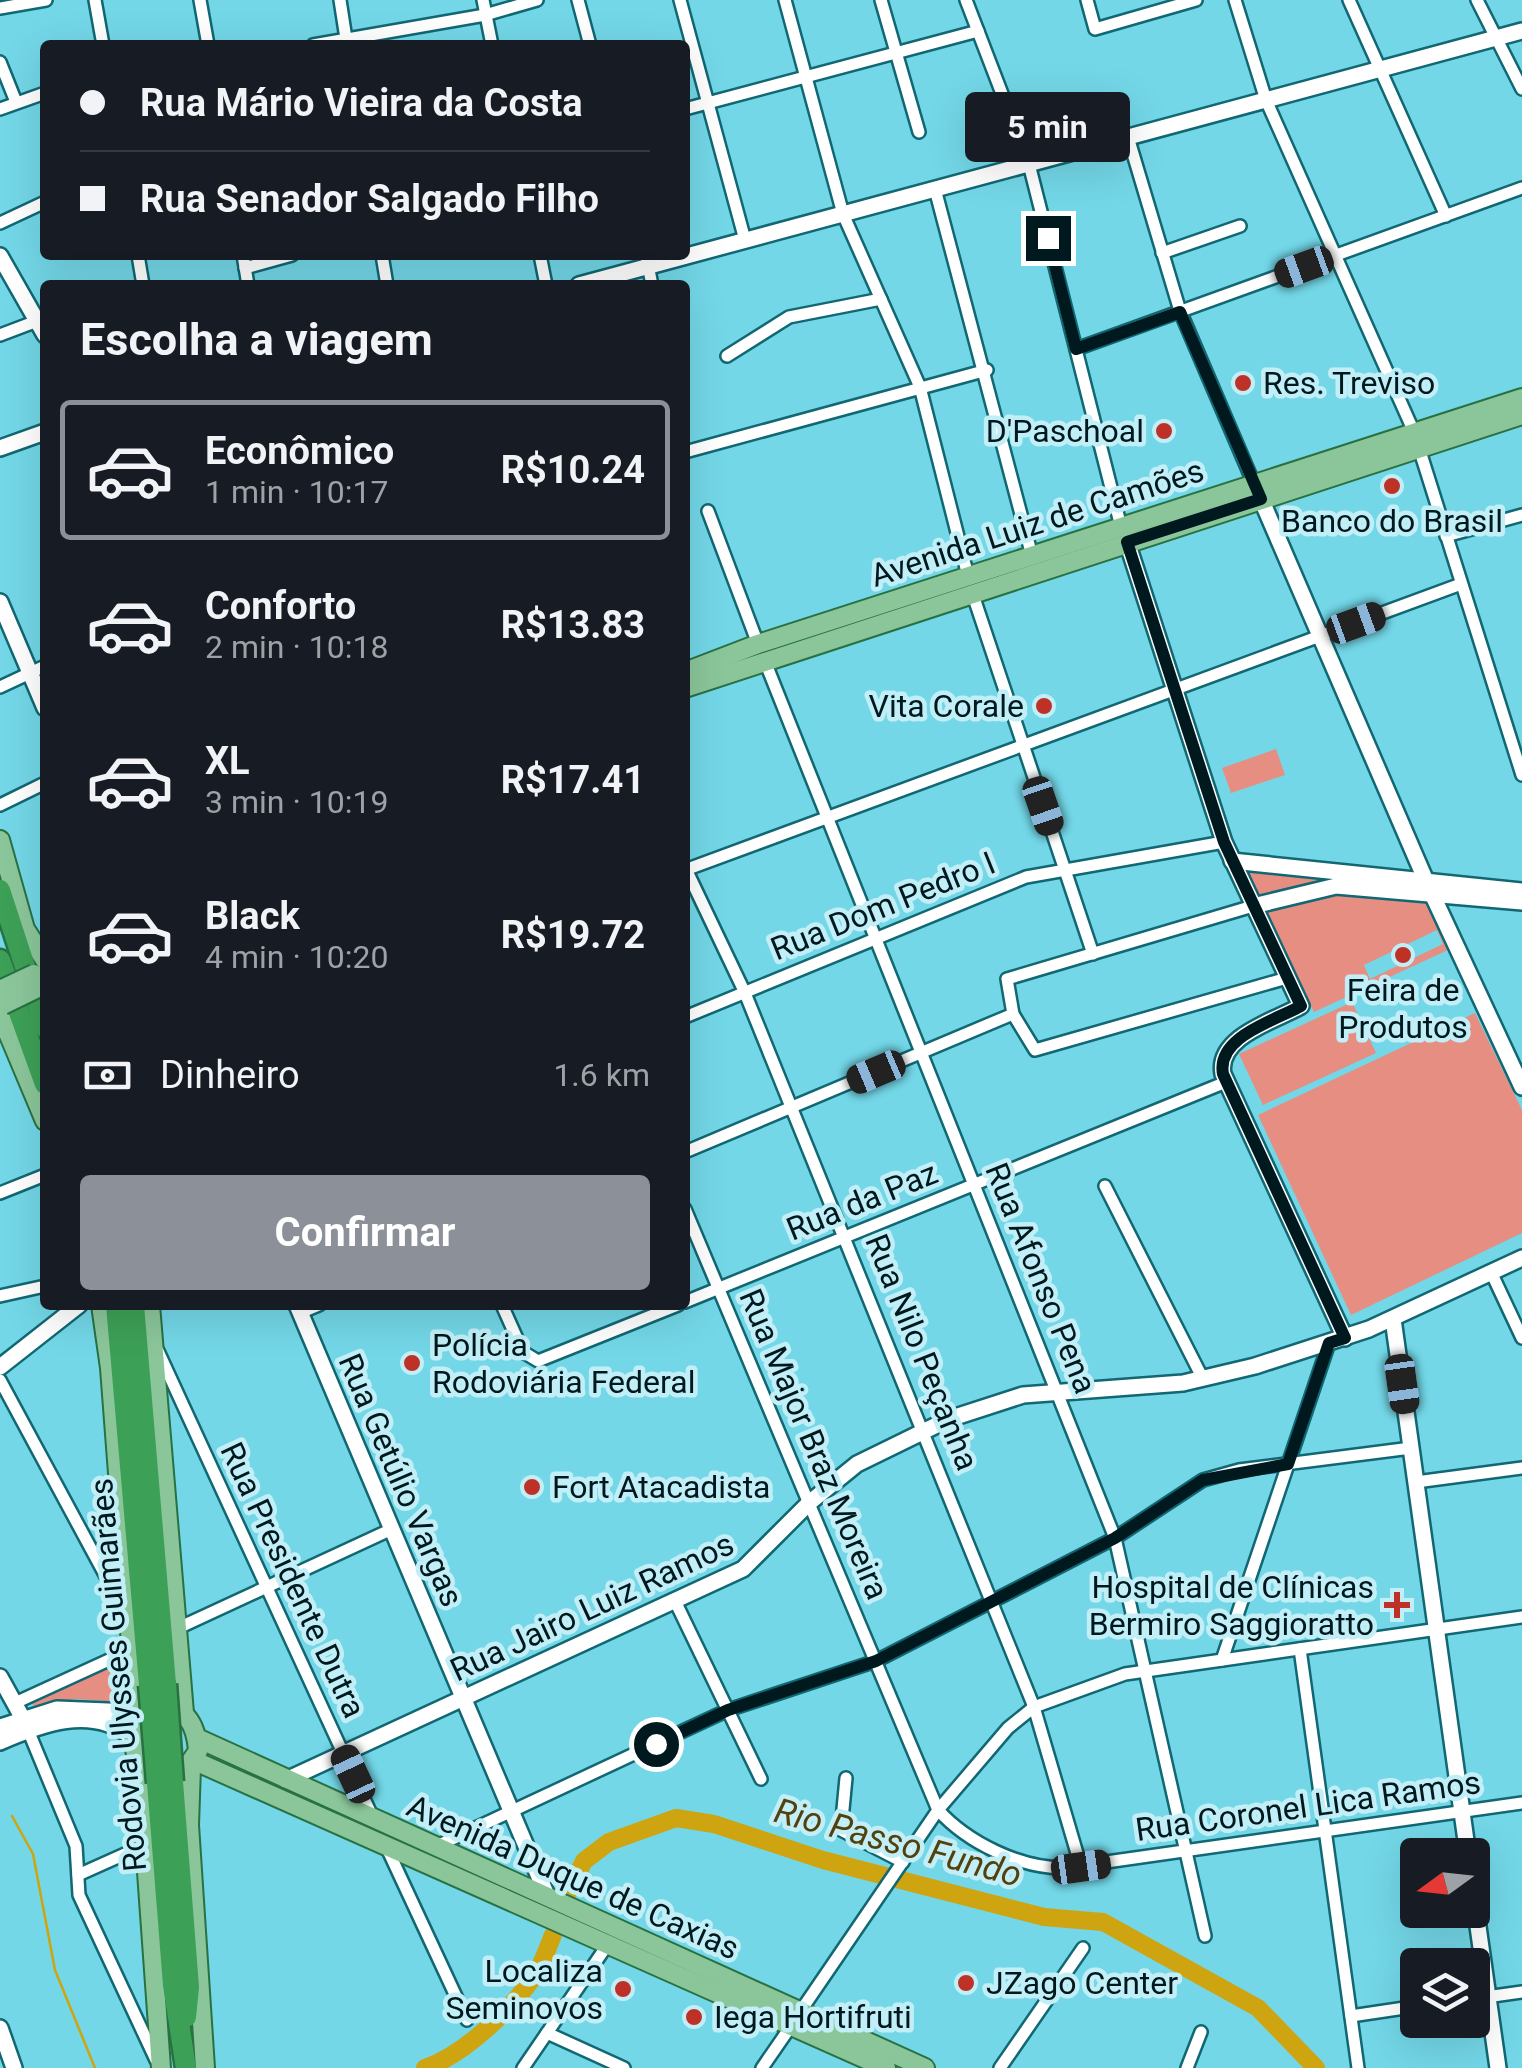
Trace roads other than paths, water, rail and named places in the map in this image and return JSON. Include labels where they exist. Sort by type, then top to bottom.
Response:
[{"type":"highway","points":[[0,890],[40,1013]]},
{"type":"highway","points":[[0,960],[40,1070]]},
{"type":"highway","name":"Rodovia Ulysses Guimarães","points":[[117,1310],[158,1685],[173,1985],[186,2068]]},
{"type":"highway","name":"Rodovia Ulysses Guimarães","points":[[135,1310],[153,1405],[158,1685]]},
{"type":"highway","points":[[153,1405],[164,1470]]},
{"type":"highway","points":[[120,1486],[128,1415]]},
{"type":"main road","name":"Avenida Luiz de Camões","points":[[690,671],[761,652],[1258,492],[1416,440],[1522,398]]},
{"type":"main road","name":"Avenida Luiz de Camões","points":[[1416,440],[1522,415]]},
{"type":"main road","name":"Avenida Luiz de Camões","points":[[970,584],[1032,556],[1124,534]]},
{"type":"main road","name":"Avenida Luiz de Camões","points":[[690,686],[761,652]]},
{"type":"main road","points":[[0,840],[40,969]]},
{"type":"main road","points":[[40,976],[1,1004],[40,1108]]},
{"type":"main road","points":[[102,1310],[120,1486],[134,1711],[130,1736],[139,1760],[161,2068]]},
{"type":"main road","points":[[151,1310],[155,1343],[153,1405]]},
{"type":"main road","points":[[164,1470],[184,1713],[197,1738],[188,1825],[205,2068]]},
{"type":"main road","points":[[134,1711],[157,1702],[184,1713]]},
{"type":"main road","name":"Avenida Duque de Caxias","points":[[197,1738],[548,1898],[886,2068]]},
{"type":"main road","points":[[139,1760],[168,1776],[193,1764]]},
{"type":"main road","name":"Avenida Duque de Caxias","points":[[193,1764],[608,1944],[925,2068]]},
{"type":"street","points":[[0,8],[46,0]]},
{"type":"street","points":[[95,0],[102,40]]},
{"type":"street","points":[[200,0],[207,40]]},
{"type":"street","points":[[340,0],[347,40]]},
{"type":"street","points":[[483,0],[491,40]]},
{"type":"street","points":[[357,40],[486,15],[537,0]]},
{"type":"street","points":[[578,0],[589,40]]},
{"type":"street","points":[[680,0],[746,240]]},
{"type":"street","points":[[784,0],[843,214],[920,387],[970,584],[1092,954]]},
{"type":"street","points":[[881,0],[918,132]]},
{"type":"street","points":[[966,0],[1029,164],[1124,534],[1224,842],[1301,1006],[1224,1052],[1226,1082],[1337,1340],[1288,1464],[1222,1660]]},
{"type":"street","points":[[1087,0],[1095,29],[1196,0]]},
{"type":"street","points":[[1235,0],[1266,100],[1416,440],[1522,776]]},
{"type":"street","points":[[1349,0],[1446,216]]},
{"type":"street","points":[[1478,0],[1522,89]]},
{"type":"street","points":[[690,252],[1522,30]]},
{"type":"street","points":[[690,108],[978,31]]},
{"type":"street","points":[[0,62],[16,102]]},
{"type":"street","points":[[0,108],[40,95]]},
{"type":"street","points":[[1128,137],[1180,312],[1428,887],[1516,1060],[1522,1087]]},
{"type":"street","points":[[1076,349],[1522,188]]},
{"type":"street","points":[[935,189],[986,370],[1032,556]]},
{"type":"street","points":[[0,223],[40,204]]},
{"type":"street","points":[[1162,253],[1240,226]]},
{"type":"street","points":[[0,256],[40,326]]},
{"type":"street","points":[[594,280],[648,261]]},
{"type":"street","points":[[727,356],[789,316],[881,298]]},
{"type":"street","points":[[0,335],[40,328]]},
{"type":"street","points":[[690,451],[986,370]]},
{"type":"street","points":[[0,448],[40,434]]},
{"type":"street","name":"Rua Afonso Pena","points":[[708,512],[1115,1538],[1204,1936]]},
{"type":"street","points":[[1446,536],[1522,515]]},
{"type":"street","points":[[690,867],[1462,584]]},
{"type":"street","points":[[0,602],[38,670],[0,688]]},
{"type":"street","points":[[0,804],[40,785]]},
{"type":"street","name":"Rua Dom Pedro I","points":[[690,1015],[1026,877],[1064,867],[1224,842]]},
{"type":"street","points":[[1232,862],[1522,902]]},
{"type":"street","name":"Rua Nilo Peçanha","points":[[690,879],[746,993],[1034,1707],[1081,1867]]},
{"type":"street","points":[[1288,978],[1035,1050],[1013,1014],[1008,980],[1325,886],[1522,891]]},
{"type":"street","points":[[690,1150],[1013,1014]]},
{"type":"street","name":"Rua da Paz","points":[[690,1301],[1226,1082]]},
{"type":"street","points":[[0,1193],[40,1177]]},
{"type":"street","points":[[1105,1186],[1203,1379]]},
{"type":"street","name":"Rua Major Braz Moreira","points":[[690,1221],[938,1810]]},
{"type":"street","name":"Rua Jairo Luiz Ramos","points":[[286,1780],[757,1560],[809,1504],[857,1464],[924,1430],[1000,1400],[1056,1391],[1203,1379],[1337,1340],[1393,1319],[1522,1258]]},
{"type":"street","points":[[1491,1272],[1522,1338]]},
{"type":"street","points":[[0,1296],[40,1287]]},
{"type":"street","points":[[0,1366],[73,1310]]},
{"type":"street","name":"Rua Getúlio Vargas","points":[[299,1310],[548,1898]]},
{"type":"street","name":"Rua da Paz","points":[[504,1310],[523,1352],[532,1360],[546,1359],[667,1310]]},
{"type":"street","points":[[1393,1319],[1466,1838]]},
{"type":"street","name":"Rua Presidente Dutra","points":[[155,1343],[374,1820]]},
{"type":"street","points":[[0,1380],[117,1597],[128,1607]]},
{"type":"street","name":"Rua Presidente Dutra","points":[[153,1405],[175,1408],[188,1418]]},
{"type":"street","points":[[435,1848],[728,1710],[876,1661],[1115,1538],[1203,1480],[1411,1448]]},
{"type":"street","points":[[1416,1482],[1522,1468]]},
{"type":"street","points":[[176,1629],[392,1528]]},
{"type":"street","points":[[675,1601],[760,1778]]},
{"type":"street","points":[[762,2068],[938,1810],[1008,1728],[1034,1707],[1091,1683],[1145,1671],[1522,1617]]},
{"type":"street","points":[[1300,1649],[1358,2068]]},
{"type":"street","points":[[0,1727],[122,1654]]},
{"type":"street","points":[[0,1677],[22,1717],[76,1846],[85,1909],[161,2068]]},
{"type":"street","points":[[0,1742],[22,1717],[75,1708],[134,1711]]},
{"type":"street","points":[[22,1717],[109,1724],[130,1736]]},
{"type":"street","points":[[846,1778],[840,1830],[896,1872]]},
{"type":"street","name":"Rua Coronel Lica Ramos","points":[[938,1810],[964,1832],[1014,1859],[1047,1868],[1081,1867],[1522,1803]]},
{"type":"street","points":[[78,1876],[145,1845]]},
{"type":"street","points":[[386,1846],[467,2020]]},
{"type":"street","points":[[523,2068],[608,1944]]},
{"type":"street","points":[[1000,2068],[1083,1948]]},
{"type":"street","points":[[1490,1997],[1522,1992]]},
{"type":"street","points":[[1351,2016],[1400,2009]]},
{"type":"street","points":[[0,2028],[14,2068]]},
{"type":"street","points":[[1187,2068],[1202,2032]]},
{"type":"street","points":[[547,2033],[624,2068]]},
{"type":"street","points":[[1490,2037],[1498,2068]]},
{"type":"waterway","points":[[12,1816],[33,1854],[55,1970],[95,2068]]},
{"type":"waterway","name":"Rio Passo Fundo","points":[[567,1894],[584,1861],[609,1842],[676,1818],[714,1824],[823,1860],[1044,1917],[1103,1922],[1258,2008],[1316,2068]]},
{"type":"waterway","name":"Rio Passo Fundo","points":[[425,2068],[470,2043],[511,2004],[536,1973],[553,1935]]},
{"type":"place","name":"Res. Treviso","points":[[1243,383]]},
{"type":"place","name":"D'Paschoal","points":[[1164,431]]},
{"type":"place","name":"Banco do Brasil","points":[[1392,486]]},
{"type":"place","name":"Vita Corale","points":[[1044,706]]},
{"type":"place","name":"Feira de Produtos","points":[[1403,955]]},
{"type":"place","name":"Polícia Rodoviária Federal","points":[[412,1363]]},
{"type":"place","name":"Fort Atacadista","points":[[532,1487]]},
{"type":"place","name":"Hospital de Clínicas Bermiro Saggioratto","points":[[1397,1605]]},
{"type":"place","name":"JZago Center","points":[[966,1983]]},
{"type":"place","name":"Localiza Seminovos","points":[[623,1989]]},
{"type":"place","name":"Iega Hortifruti","points":[[694,2017]]}]
